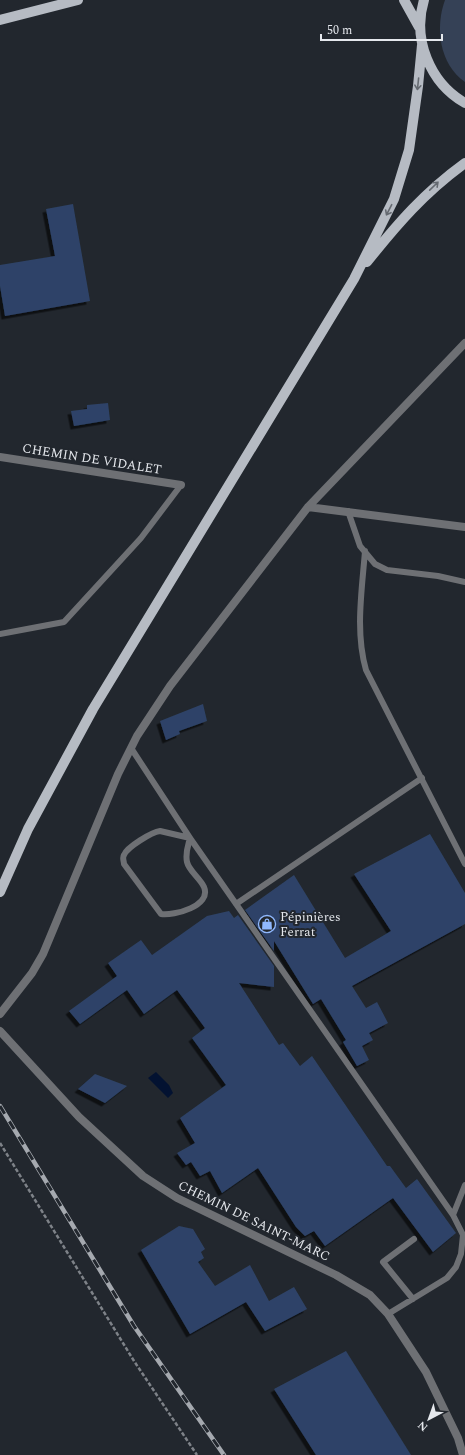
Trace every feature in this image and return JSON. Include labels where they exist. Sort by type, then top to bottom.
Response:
[{"type":"main road","points":[[0,20],[78,0]]},
{"type":"main road","points":[[404,0],[419,27],[422,45],[433,74],[454,96],[465,103]]},
{"type":"main road","points":[[419,27],[424,0]]},
{"type":"main road","points":[[0,892],[28,829],[93,709],[354,279],[394,199],[409,150],[422,45]]},
{"type":"main road","points":[[354,279],[401,219],[439,181],[465,163]]},
{"type":"street","points":[[0,1014],[32,973],[43,954],[118,774],[131,748],[170,686],[308,507],[465,343]]},
{"type":"street","name":"CHEMIN DE VIDALET","points":[[0,457],[181,485]]},
{"type":"street","points":[[308,507],[465,527]]},
{"type":"street","name":"CHEMIN DE SAINT-MARC","points":[[0,1030],[78,1117],[143,1176],[176,1198],[336,1275],[370,1295],[388,1314],[426,1372],[458,1438],[463,1455]]},
{"type":"lane","points":[[0,634],[64,622],[141,538],[181,485]]},
{"type":"lane","points":[[348,511],[360,546],[374,564],[387,570],[438,576],[465,582]]},
{"type":"lane","points":[[365,551],[360,634],[362,656],[372,683],[465,864]]},
{"type":"lane","points":[[131,748],[190,838],[453,1214],[463,1235],[461,1254],[456,1267],[447,1278],[388,1314]]},
{"type":"lane","points":[[236,904],[422,778]]},
{"type":"lane","points":[[156,832],[190,838],[186,854],[187,863],[204,888],[205,894],[202,899],[187,912],[161,914],[124,864],[124,853],[156,832]]},
{"type":"lane","points":[[453,1214],[465,1185]]},
{"type":"lane","points":[[413,1299],[383,1262],[414,1239]]},
{"type":"path","points":[[0,1143],[134,1361],[197,1455]]},
{"type":"shaded area","points":[[445,0],[465,0],[465,82],[456,74],[450,65],[442,44],[440,22]]},
{"type":"shaded area","points":[[156,1072],[169,1085],[173,1093],[168,1098],[148,1078]]},
{"type":"building","points":[[73,204],[90,301],[5,316],[0,286],[0,265],[55,256],[46,209]]},
{"type":"building","points":[[108,403],[110,420],[74,426],[71,411],[87,409],[87,405]]},
{"type":"building","points":[[203,704],[207,721],[179,731],[180,734],[166,740],[160,721]]},
{"type":"building","points":[[430,834],[465,893],[465,924],[352,986],[366,1008],[377,1002],[388,1023],[369,1033],[373,1040],[362,1046],[369,1060],[357,1066],[343,1042],[346,1040],[321,999],[313,1004],[274,941],[274,951],[245,910],[294,875],[345,958],[391,931],[354,874]]},
{"type":"building","points":[[229,911],[234,918],[238,915],[274,966],[274,987],[239,983],[279,1045],[283,1043],[300,1066],[312,1056],[387,1166],[390,1166],[406,1188],[417,1179],[456,1233],[433,1252],[393,1198],[325,1246],[314,1231],[305,1236],[296,1227],[258,1168],[222,1193],[210,1171],[200,1176],[191,1162],[186,1165],[177,1153],[195,1143],[180,1118],[226,1085],[192,1038],[205,1028],[177,990],[144,1014],[127,990],[80,1024],[69,1011],[117,976],[108,963],[141,940],[152,955],[207,916]]},
{"type":"building","points":[[95,1074],[127,1086],[105,1103],[78,1089]]},
{"type":"building","points":[[179,1226],[193,1229],[205,1249],[201,1252],[204,1258],[198,1262],[215,1286],[250,1265],[269,1301],[294,1287],[307,1309],[265,1331],[246,1302],[190,1334],[141,1250]]},
{"type":"building","points":[[346,1351],[411,1455],[316,1455],[274,1389]]},
{"type":"railway","points":[[0,1106],[134,1326],[224,1455]]},
{"type":"place","name":"Pépinières Ferrat","points":[[267,924]]}]
